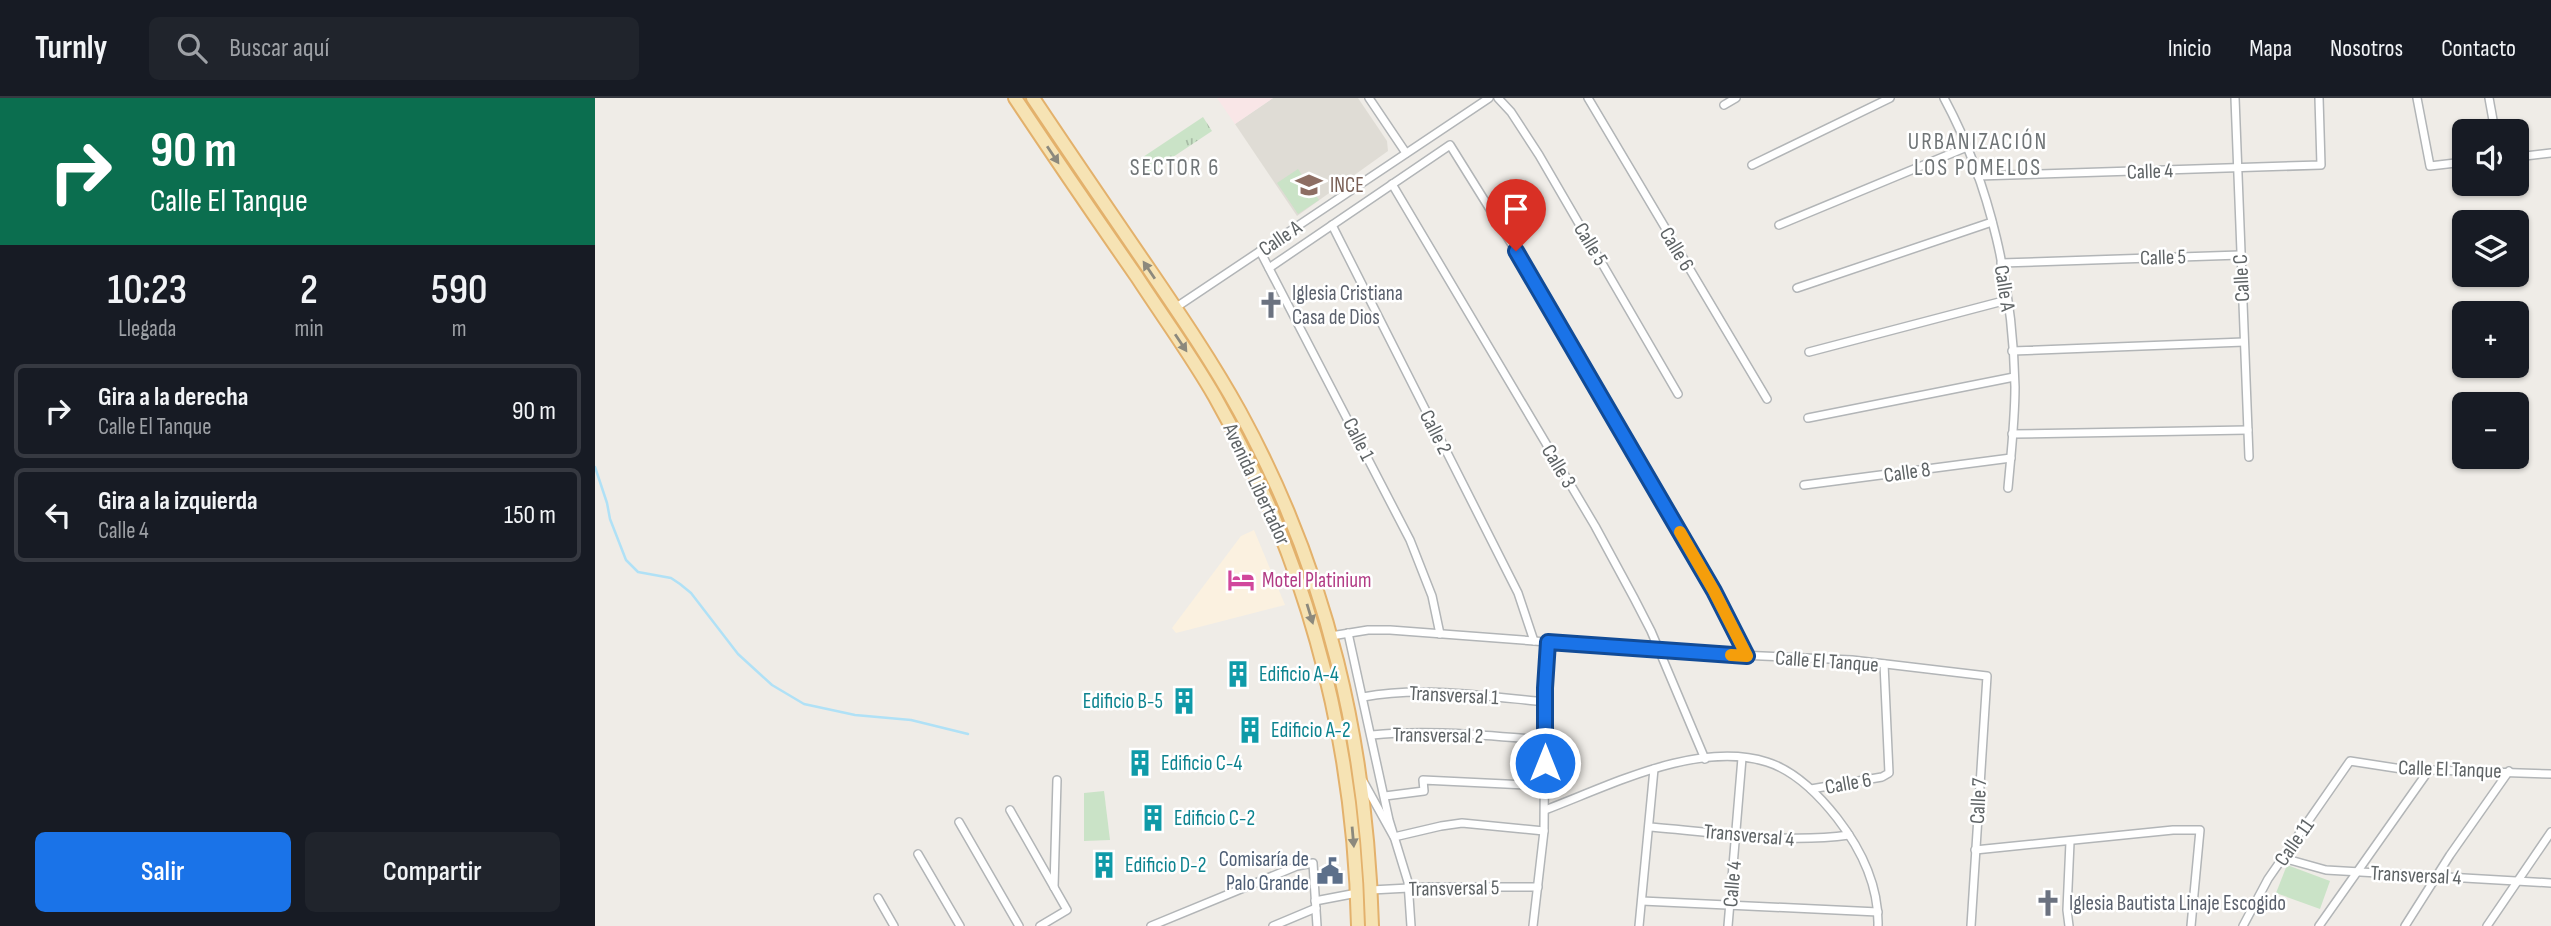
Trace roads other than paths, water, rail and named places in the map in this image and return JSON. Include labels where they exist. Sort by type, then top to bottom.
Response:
[{"type":"main road","name":"Avenida Libertador","points":[[1015,98],[1201,373],[1239,441],[1282,535],[1305,598],[1331,692],[1343,755],[1353,838],[1357,926]]},
{"type":"main road","name":"Avenida Libertador","points":[[1033,98],[1226,387],[1264,459],[1299,539],[1331,636],[1349,709],[1362,779],[1372,926]]},
{"type":"main road","points":[[1163,316],[1175,308]]},
{"type":"main road","points":[[1357,893],[1371,890]]},
{"type":"street","points":[[1369,98],[1406,153]]},
{"type":"street","name":"Calle A","points":[[1175,308],[1489,98]]},
{"type":"street","name":"Calle 5","points":[[1498,98],[1516,118],[1539,155],[1678,394]]},
{"type":"street","name":"Calle 6","points":[[1588,98],[1767,399]]},
{"type":"street","points":[[1724,106],[1736,98]]},
{"type":"street","points":[[1752,165],[1890,98]]},
{"type":"street","name":"Calle A","points":[[1944,98],[1978,176],[2001,263],[2014,377],[2008,488]]},
{"type":"street","name":"Calle C","points":[[2235,98],[2249,457]]},
{"type":"street","name":"Calle 4","points":[[1978,176],[2321,165],[2319,98]]},
{"type":"street","points":[[2417,98],[2430,166],[2452,163]]},
{"type":"street","points":[[2489,98],[2493,119]]},
{"type":"street","points":[[1269,268],[1450,145],[1516,251],[1708,580],[1747,656]]},
{"type":"street","points":[[1779,225],[1967,147]]},
{"type":"street","points":[[1414,148],[1423,163]]},
{"type":"street","points":[[2529,156],[2551,153]]},
{"type":"street","name":"Calle 3","points":[[1392,184],[1595,526],[1644,615],[1705,759]]},
{"type":"street","points":[[1359,185],[1369,200]]},
{"type":"street","points":[[1797,288],[1992,222]]},
{"type":"street","name":"Calle 2","points":[[1332,226],[1518,593],[1534,641]]},
{"type":"street","name":"Calle 1","points":[[1260,251],[1410,540],[1432,596],[1440,634]]},
{"type":"street","name":"Calle 5","points":[[2001,263],[2240,255]]},
{"type":"street","points":[[1809,352],[2007,300]]},
{"type":"street","points":[[2013,351],[2244,342]]},
{"type":"street","points":[[1808,418],[2014,377]]},
{"type":"street","points":[[2012,434],[2248,430]]},
{"type":"street","name":"Calle 8","points":[[1804,485],[2011,458]]},
{"type":"street","name":"Calle El Tanque","points":[[1331,636],[1390,630],[1747,656],[1852,660],[1987,676]]},
{"type":"street","points":[[1347,633],[1394,837],[1409,888],[1411,926]]},
{"type":"street","points":[[1533,926],[1544,831],[1548,642]]},
{"type":"street","name":"Calle 6","points":[[1811,789],[1882,777],[1889,773],[1884,664]]},
{"type":"street","name":"Calle 7","points":[[1971,926],[1987,676]]},
{"type":"street","name":"Transversal 1","points":[[1363,697],[1398,692],[1442,692],[1545,702]]},
{"type":"street","name":"Transversal 2","points":[[1372,735],[1465,734],[1545,740]]},
{"type":"street","points":[[1545,810],[1654,769],[1705,759],[1742,758],[1766,761],[1779,766],[1811,789]]},
{"type":"street","name":"Calle 4","points":[[1728,926],[1742,758]]},
{"type":"street","name":"Calle El Tanque","points":[[2350,761],[2429,770],[2551,774]]},
{"type":"street","name":"Calle 11","points":[[2243,926],[2268,879],[2350,761]]},
{"type":"street","points":[[1639,926],[1654,769]]},
{"type":"street","points":[[2319,926],[2429,770]]},
{"type":"street","points":[[2406,926],[2436,876],[2509,771]]},
{"type":"street","points":[[1362,779],[1394,837]]},
{"type":"street","points":[[1054,888],[1057,780]]},
{"type":"street","points":[[1385,796],[1424,791],[1423,780],[1545,786]]},
{"type":"street","name":"Calle 6","points":[[1811,789],[1849,835],[1873,884],[1878,926]]},
{"type":"street","points":[[1010,810],[1067,910],[1040,926]]},
{"type":"street","points":[[959,822],[1019,926]]},
{"type":"street","points":[[1394,837],[1462,824],[1544,831]]},
{"type":"street","name":"Transversal 4","points":[[1649,827],[1807,840],[1849,835]]},
{"type":"street","points":[[1975,850],[2173,830],[2200,830],[2190,926]]},
{"type":"street","points":[[2487,926],[2551,832]]},
{"type":"street","points":[[2070,842],[2067,910],[2070,926]]},
{"type":"street","points":[[918,854],[960,926]]},
{"type":"street","name":"Transversal 4","points":[[2283,858],[2326,870],[2551,883]]},
{"type":"street","points":[[1151,926],[1306,863],[1313,863],[1317,926]]},
{"type":"street","name":"Transversal 5","points":[[1371,890],[1538,887]]},
{"type":"street","points":[[1273,926],[1315,905],[1357,893]]},
{"type":"street","points":[[878,898],[894,926]]},
{"type":"street","points":[[1642,901],[1878,912]]},
{"type":"waterway","points":[[595,467],[610,519],[626,560],[638,572],[671,578],[691,593],[738,654],[772,685],[804,704],[855,715],[911,720],[968,734]]},
{"type":"place","name":"INCE","points":[[1309,185]]},
{"type":"place","name":"Iglesia Cristiana Casa de Dios","points":[[1271,305]]},
{"type":"place","name":"Motel Platinium","points":[[1241,580]]},
{"type":"place","name":"Edificio A-4","points":[[1238,674]]},
{"type":"place","name":"Edificio B-5","points":[[1184,701]]},
{"type":"place","name":"Edificio A-2","points":[[1250,730]]},
{"type":"place","name":"Edificio C-4","points":[[1140,763]]},
{"type":"place","name":"Edificio C-2","points":[[1153,818]]},
{"type":"place","name":"Edificio D-2","points":[[1104,865]]},
{"type":"place","name":"Comisaría de Palo Grande","points":[[1330,871]]},
{"type":"place","name":"Iglesia Bautista Linaje Escogido","points":[[2048,903]]},
{"type":"district","name":"URBANIZACIÓN LOS POMELOS","points":[[1978,154]]},
{"type":"district","name":"SECTOR 6","points":[[1175,167]]}]
